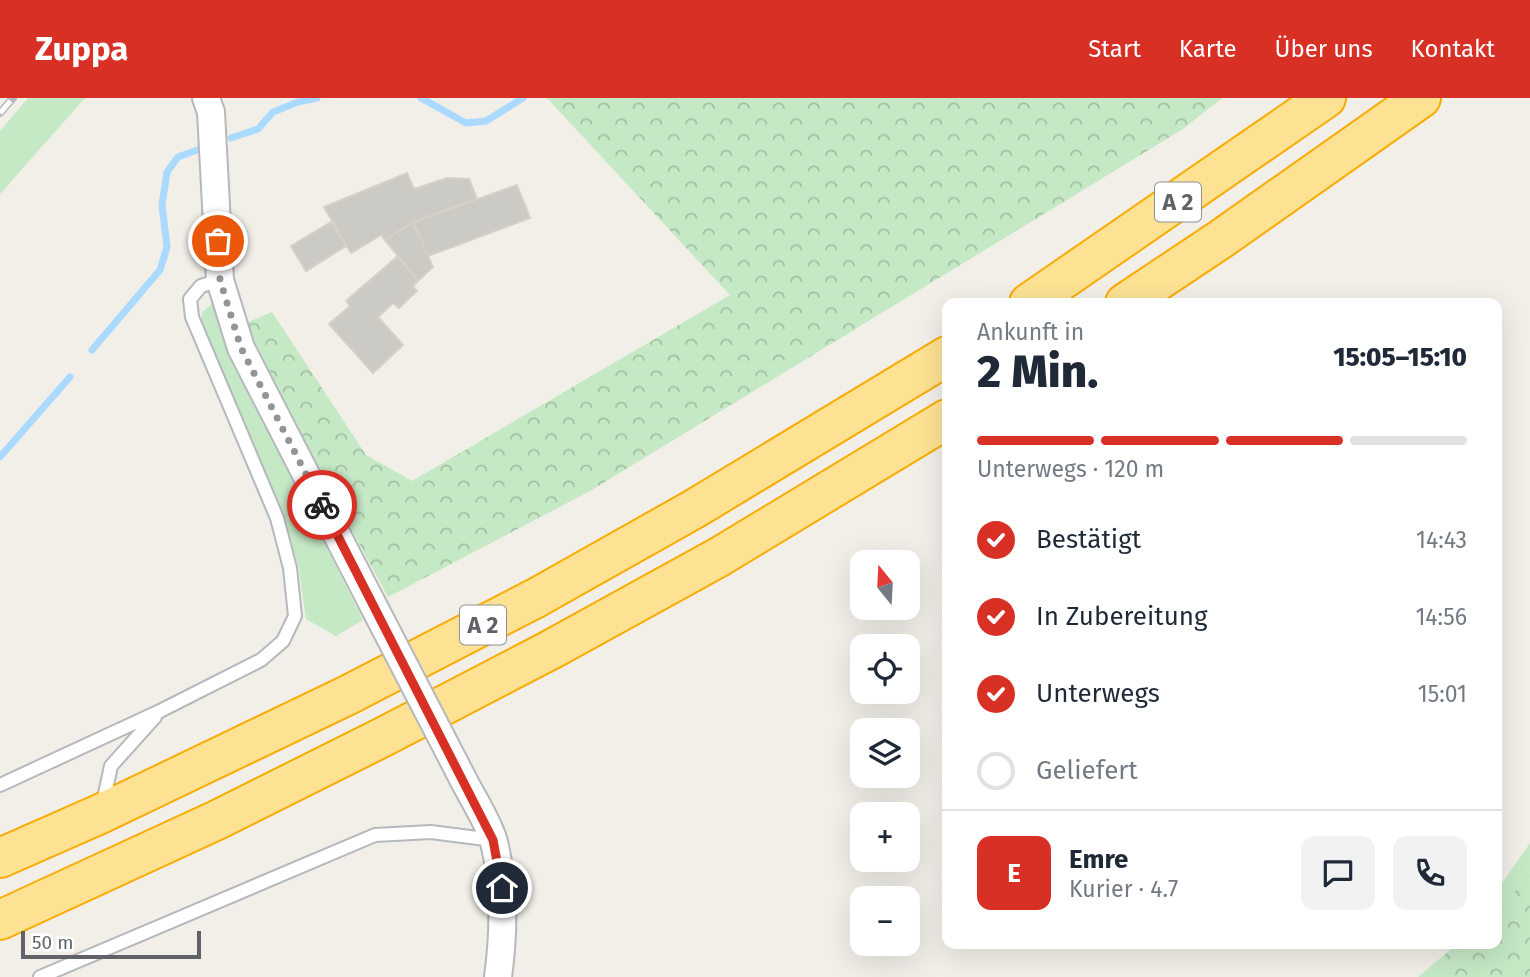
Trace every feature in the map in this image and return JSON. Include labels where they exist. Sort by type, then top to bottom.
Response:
[{"type":"highway","name":"A 2","points":[[1036,298],[1326,98]]},
{"type":"highway","name":"A 2","points":[[1132,298],[1221,239],[1420,98]]},
{"type":"highway","name":"A 2","points":[[0,858],[100,814],[348,695],[536,598],[694,509],[942,359]]},
{"type":"highway","name":"A 2","points":[[0,920],[229,814],[552,649],[719,557],[942,422]]},
{"type":"street","points":[[206,98],[211,112],[220,280],[241,348],[493,840],[502,888],[503,941],[498,977]]},
{"type":"lane","points":[[0,785],[160,711],[261,660],[283,641],[295,616],[290,568],[277,519],[192,317],[190,299],[201,286],[220,280]]},
{"type":"lane","points":[[100,814],[111,766],[160,711]]},
{"type":"lane","points":[[40,977],[375,835],[431,832],[493,840]]},
{"type":"green space","points":[[28,98],[85,98],[0,194],[0,131]]},
{"type":"green space","points":[[547,98],[1222,98],[1183,129],[590,491],[388,597],[257,355],[246,323],[272,312],[366,455],[412,481],[730,295]]},
{"type":"green space","points":[[213,303],[257,409],[363,620],[336,636],[306,619],[298,564],[278,500],[201,324],[202,312]]},
{"type":"green space","points":[[1530,843],[1530,977],[1502,949],[1502,883]]},
{"type":"green space","points":[[1530,876],[1530,977],[1446,977],[1443,956],[1451,949],[1502,949],[1502,905]]},
{"type":"green space","points":[[1443,956],[1446,977],[1418,977]]},
{"type":"building","points":[[407,173],[414,189],[447,178],[469,179],[477,199],[413,222],[385,240],[381,235],[351,253],[324,207]]},
{"type":"building","points":[[517,185],[530,218],[428,256],[413,222]]},
{"type":"building","points":[[331,222],[346,246],[306,271],[291,246]]},
{"type":"building","points":[[413,222],[433,267],[418,281],[385,240]]},
{"type":"building","points":[[398,256],[418,281],[413,286],[417,291],[399,308],[393,303],[378,317],[403,345],[373,373],[329,324],[350,306],[346,301]]},
{"type":"waterway","points":[[231,138],[258,129],[273,112],[317,98]]},
{"type":"waterway","points":[[421,98],[466,123],[486,121],[523,98]]},
{"type":"waterway","points":[[92,350],[160,270],[167,247],[162,205],[167,172],[178,157],[200,149]]},
{"type":"waterway","points":[[0,457],[70,377]]},
{"type":"railway","points":[[0,113],[13,98]]},
{"type":"way so far","points":[[218,241],[220,280],[241,348],[322,505]]},
{"type":"route","points":[[322,505],[493,840],[502,888]]}]
